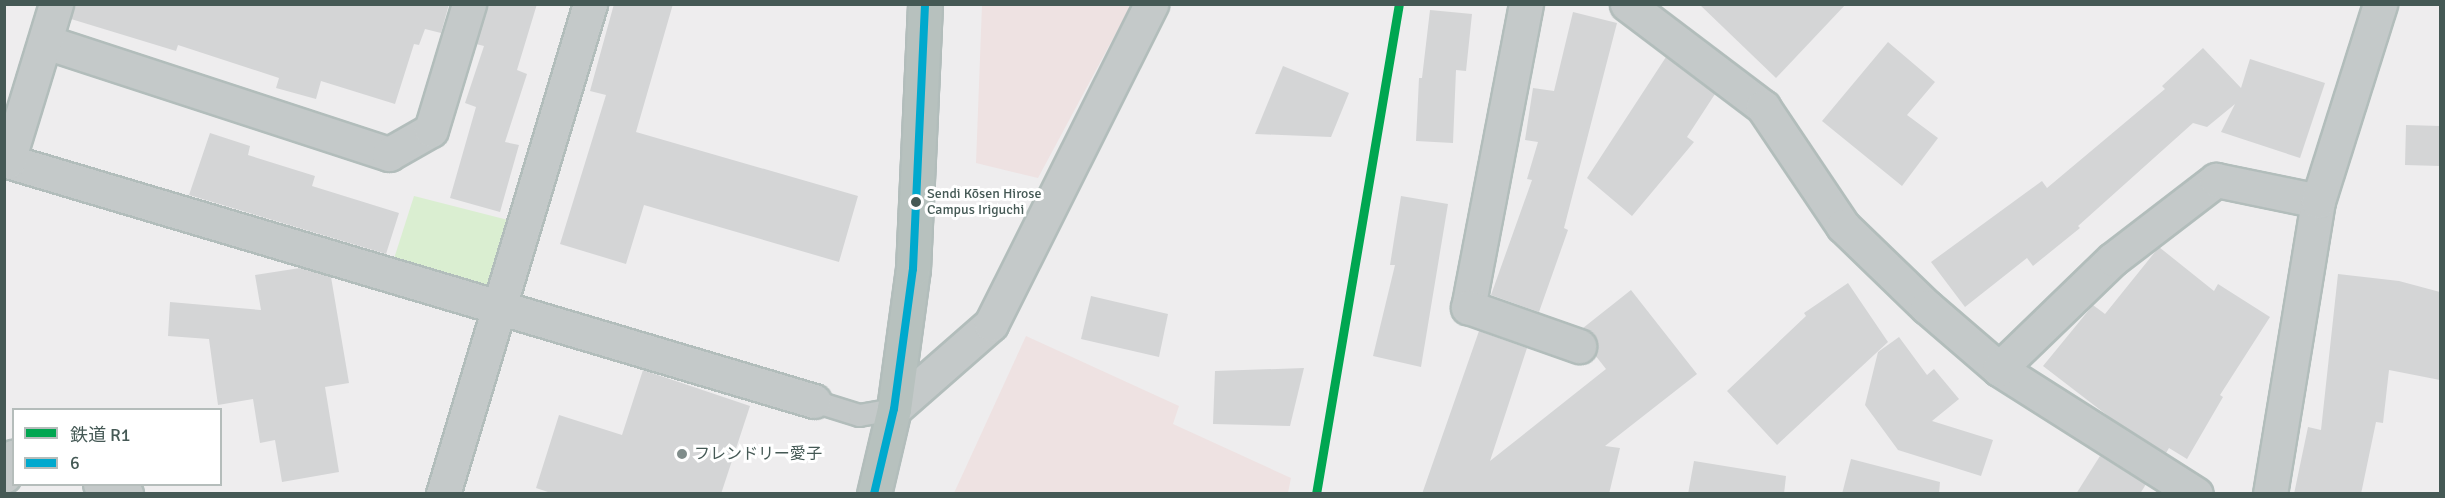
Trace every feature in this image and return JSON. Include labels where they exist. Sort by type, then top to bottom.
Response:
[{"type":"highway","points":[[874,494],[894,409],[912,269],[925,4]]},
{"type":"street","points":[[56,4],[46,42],[6,161],[500,310],[814,401]]},
{"type":"street","points":[[46,42],[389,154],[431,130],[469,4]]},
{"type":"street","points":[[443,494],[590,4]]},
{"type":"street","points":[[894,409],[991,324],[1151,4]]},
{"type":"street","points":[[1526,4],[1468,307],[1579,346]]},
{"type":"street","points":[[1627,4],[1763,107],[1843,226],[1927,307],[1999,369],[2196,494]]},
{"type":"street","points":[[2270,494],[2318,201],[2380,4]]},
{"type":"street","points":[[1999,369],[2113,259],[2216,180],[2318,201]]},
{"type":"street","points":[[4,476],[12,460]]},
{"type":"street","points":[[105,486],[126,494]]},
{"type":"lane","points":[[814,401],[860,415],[894,409]]},
{"type":"shaded area","points":[[982,5],[1131,5],[1038,178],[976,163]]},
{"type":"shaded area","points":[[1026,336],[1179,406],[1173,424],[1291,478],[1288,493],[954,493]]},
{"type":"green space","points":[[414,196],[512,221],[489,297],[391,268]]},
{"type":"building","points":[[74,4],[449,4],[441,33],[425,29],[419,45],[414,44],[395,104],[321,81],[316,99],[276,88],[279,78],[178,45],[176,51],[71,19]]},
{"type":"building","points":[[487,4],[537,4],[517,70],[527,74],[505,142],[519,145],[500,212],[450,198],[476,107],[465,103],[484,46],[476,44]]},
{"type":"building","points":[[614,4],[673,4],[636,132],[858,196],[839,262],[644,205],[626,264],[560,244],[606,95],[590,91]]},
{"type":"building","points":[[1699,4],[1846,4],[1776,78]]},
{"type":"building","points":[[1430,10],[1472,14],[1466,71],[1456,70],[1453,143],[1416,141],[1419,78],[1422,78]]},
{"type":"building","points":[[1573,12],[1617,23],[1564,228],[1568,230],[1539,312],[1491,295],[1532,180],[1527,179],[1538,142],[1525,140],[1533,88],[1554,91]]},
{"type":"building","points":[[1888,42],[1935,82],[1907,115],[1938,138],[1902,186],[1822,121]]},
{"type":"building","points":[[2203,48],[2241,88],[2250,59],[2325,83],[2300,158],[2221,132],[2235,104],[2207,127],[2193,123],[2078,226],[2080,228],[2033,266],[2027,258],[1965,307],[1931,262],[2042,181],[2047,188],[2165,89],[2162,86]]},
{"type":"building","points":[[1666,57],[1715,94],[1687,137],[1694,142],[1632,216],[1587,178]]},
{"type":"building","points":[[1283,66],[1349,93],[1331,137],[1255,134]]},
{"type":"building","points":[[2406,125],[2440,126],[2440,166],[2405,165]]},
{"type":"building","points":[[210,133],[250,146],[248,155],[315,176],[312,186],[399,213],[386,254],[189,195]]},
{"type":"building","points":[[1401,196],[1448,204],[1421,367],[1373,356],[1395,265],[1390,265]]},
{"type":"building","points":[[2159,247],[2214,291],[2218,284],[2270,317],[2220,395],[2223,397],[2187,459],[2169,448],[2166,453],[2112,419],[2043,366],[2093,305],[2105,314]]},
{"type":"building","points":[[300,268],[331,277],[349,383],[325,387],[339,472],[282,482],[275,440],[260,443],[253,399],[218,405],[209,339],[168,336],[170,302],[261,310],[255,275]]},
{"type":"building","points":[[2338,274],[2399,281],[2440,292],[2440,380],[2389,370],[2383,423],[2376,422],[2361,494],[2294,494],[2308,427],[2321,430]]},
{"type":"building","points":[[1848,283],[1888,342],[1777,445],[1727,391],[1806,316],[1804,313]]},
{"type":"building","points":[[1631,290],[1697,374],[1605,446],[1620,448],[1609,494],[1422,494],[1479,331],[1527,348],[1490,461],[1606,369],[1595,355],[1597,343],[1594,334],[1583,328]]},
{"type":"building","points":[[1091,296],[1168,314],[1159,357],[1081,339]]},
{"type":"building","points":[[1899,337],[1927,375],[1934,369],[1959,399],[1932,421],[1993,440],[1981,476],[1898,450],[1865,405],[1878,352]]},
{"type":"building","points":[[1304,368],[1290,426],[1213,424],[1215,371]]},
{"type":"building","name":"フレンドリー愛子","points":[[643,370],[750,406],[721,494],[554,494],[536,488],[559,415],[622,435]]},
{"type":"building","points":[[2100,456],[2146,484],[2140,494],[2076,494]]},
{"type":"building","points":[[1851,459],[1940,482],[1939,494],[1842,494]]},
{"type":"building","points":[[1694,461],[1786,476],[1784,494],[1688,494]]},
{"type":"rail line","name":"R1","points":[[1316,494],[1399,4]]},
{"type":"transit line","name":"6","points":[[874,494],[894,409],[913,269],[925,4]]},
{"type":"place","name":"Sendi Kōsen Hirose Campus Iriguchi","points":[[916,202]]},
{"type":"place","name":"フレンドリー愛子","points":[[682,454]]}]
